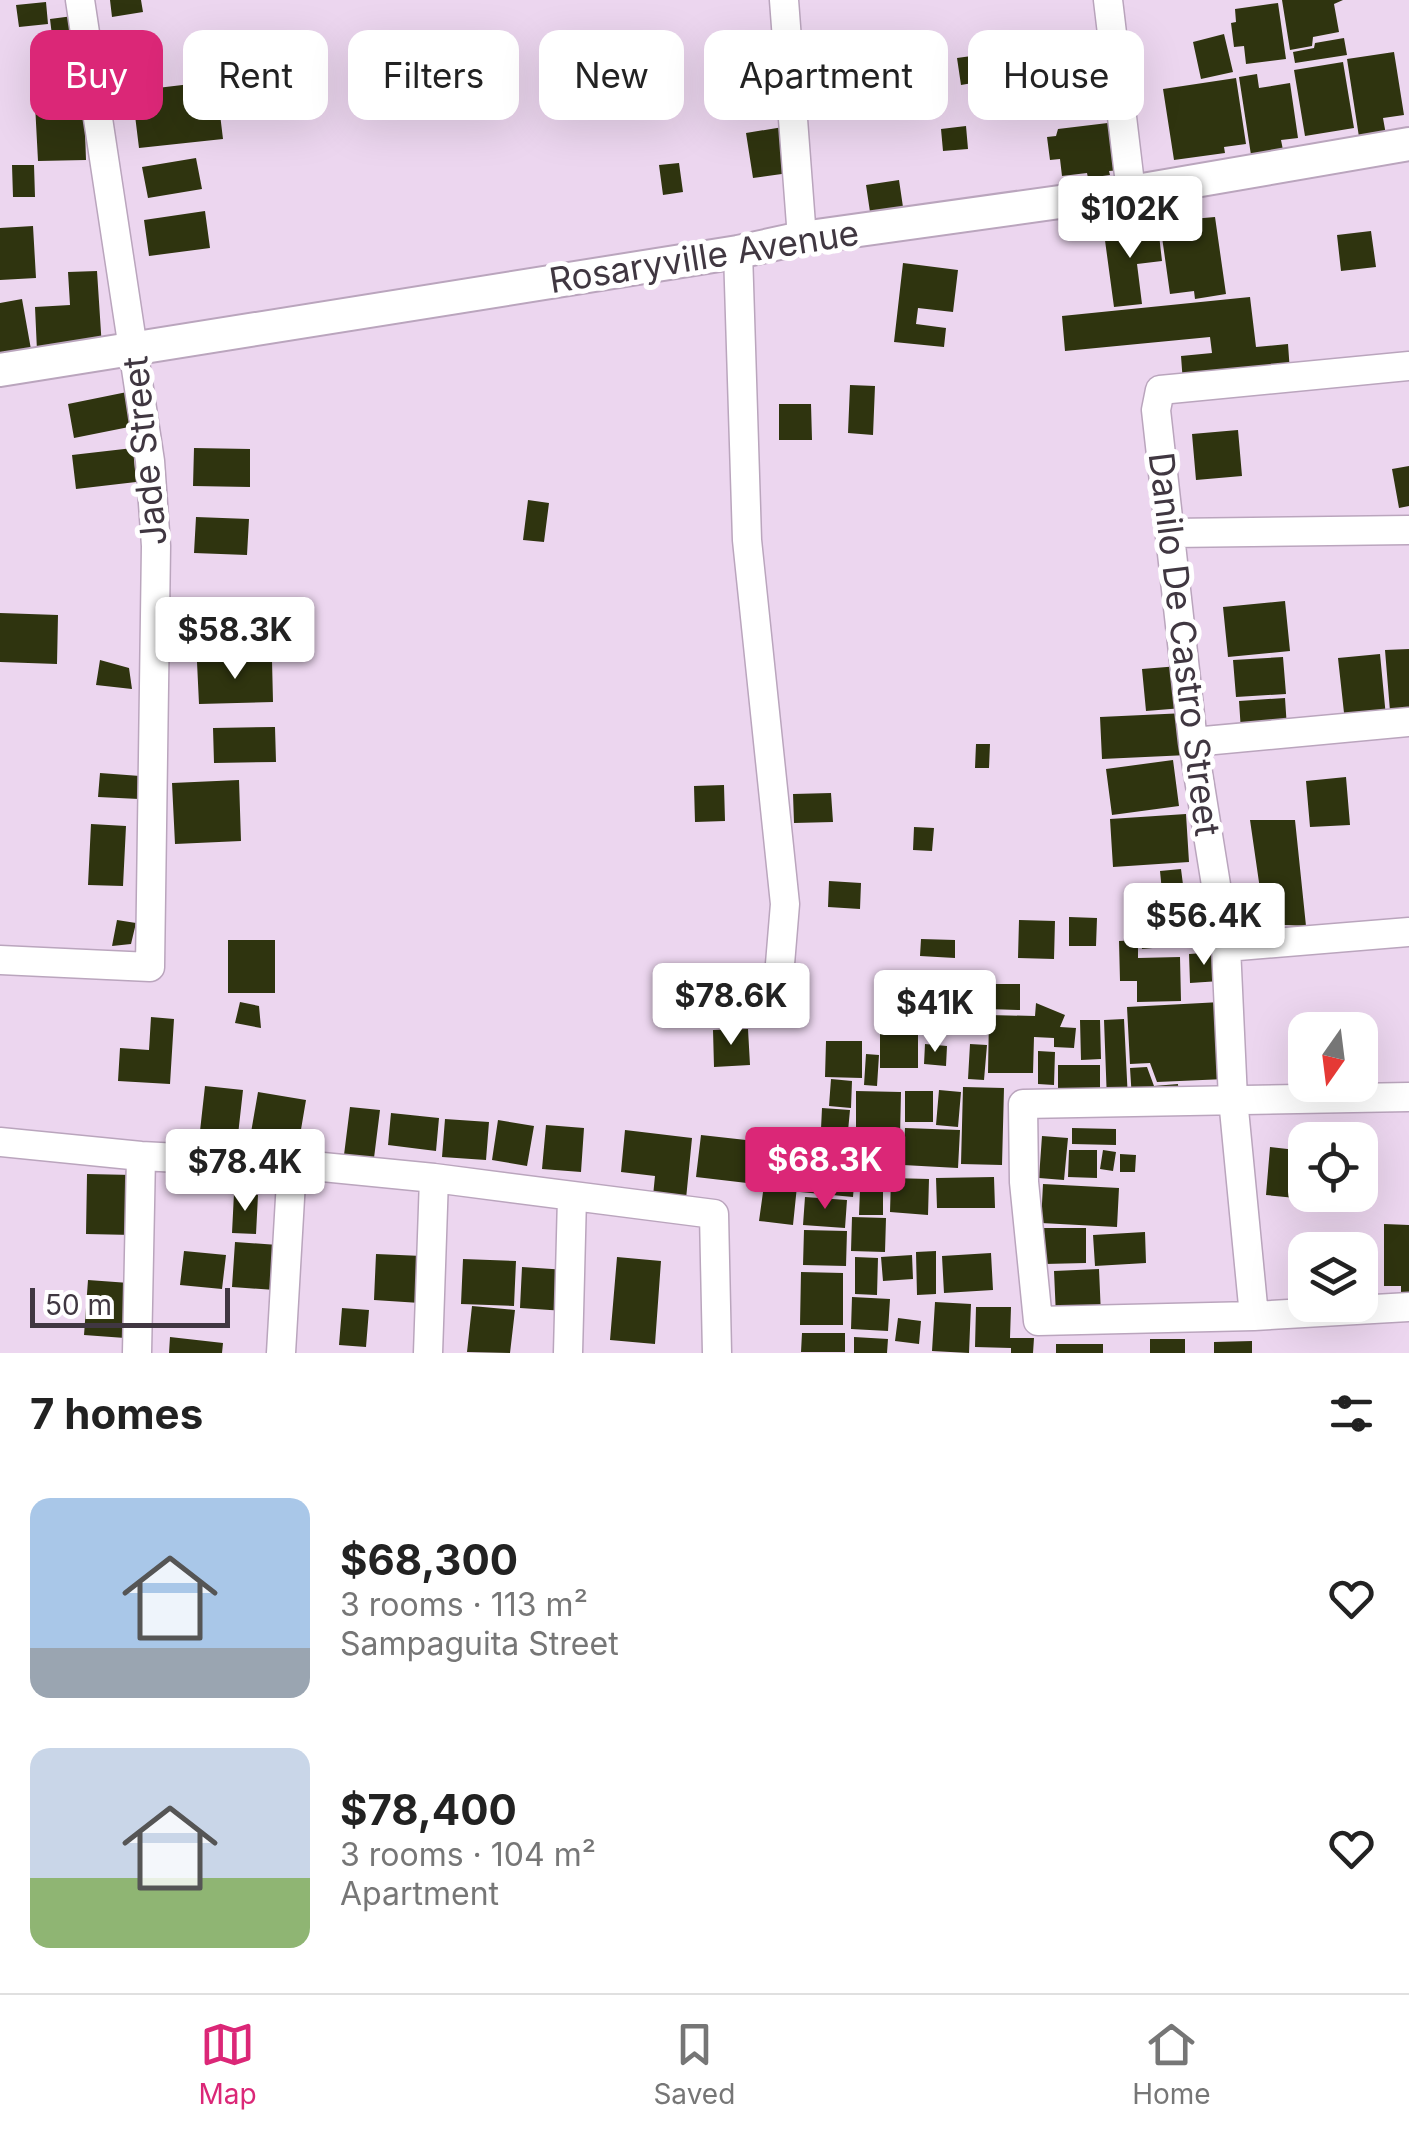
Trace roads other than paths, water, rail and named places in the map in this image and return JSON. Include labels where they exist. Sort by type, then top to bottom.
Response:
[{"type":"street","name":"Jade Street","points":[[0,960],[150,966],[156,546],[150,461],[80,0]]},
{"type":"street","points":[[784,0],[802,238]]},
{"type":"street","points":[[1108,0],[1131,192]]},
{"type":"street","name":"Rosaryville Avenue","points":[[0,370],[738,252],[802,238],[1131,192],[1409,144]]},
{"type":"street","points":[[738,252],[747,540],[785,904],[780,964]]},
{"type":"street","name":"Danilo De Castro Street","points":[[1254,1316],[1233,1099],[1226,948],[1192,742],[1156,410],[1160,390],[1409,366]]},
{"type":"street","points":[[1171,534],[1409,530]]},
{"type":"street","points":[[1192,742],[1409,722]]},
{"type":"street","points":[[1226,948],[1409,932]]},
{"type":"street","points":[[1409,1097],[1023,1104],[1024,1182],[1038,1320],[1409,1308]]},
{"type":"street","points":[[0,1142],[434,1178],[714,1214],[716,1353]]},
{"type":"street","points":[[137,1353],[141,1156]]},
{"type":"street","points":[[281,1353],[292,1164]]},
{"type":"street","points":[[428,1353],[434,1178]]},
{"type":"street","points":[[568,1353],[572,1197]]}]
